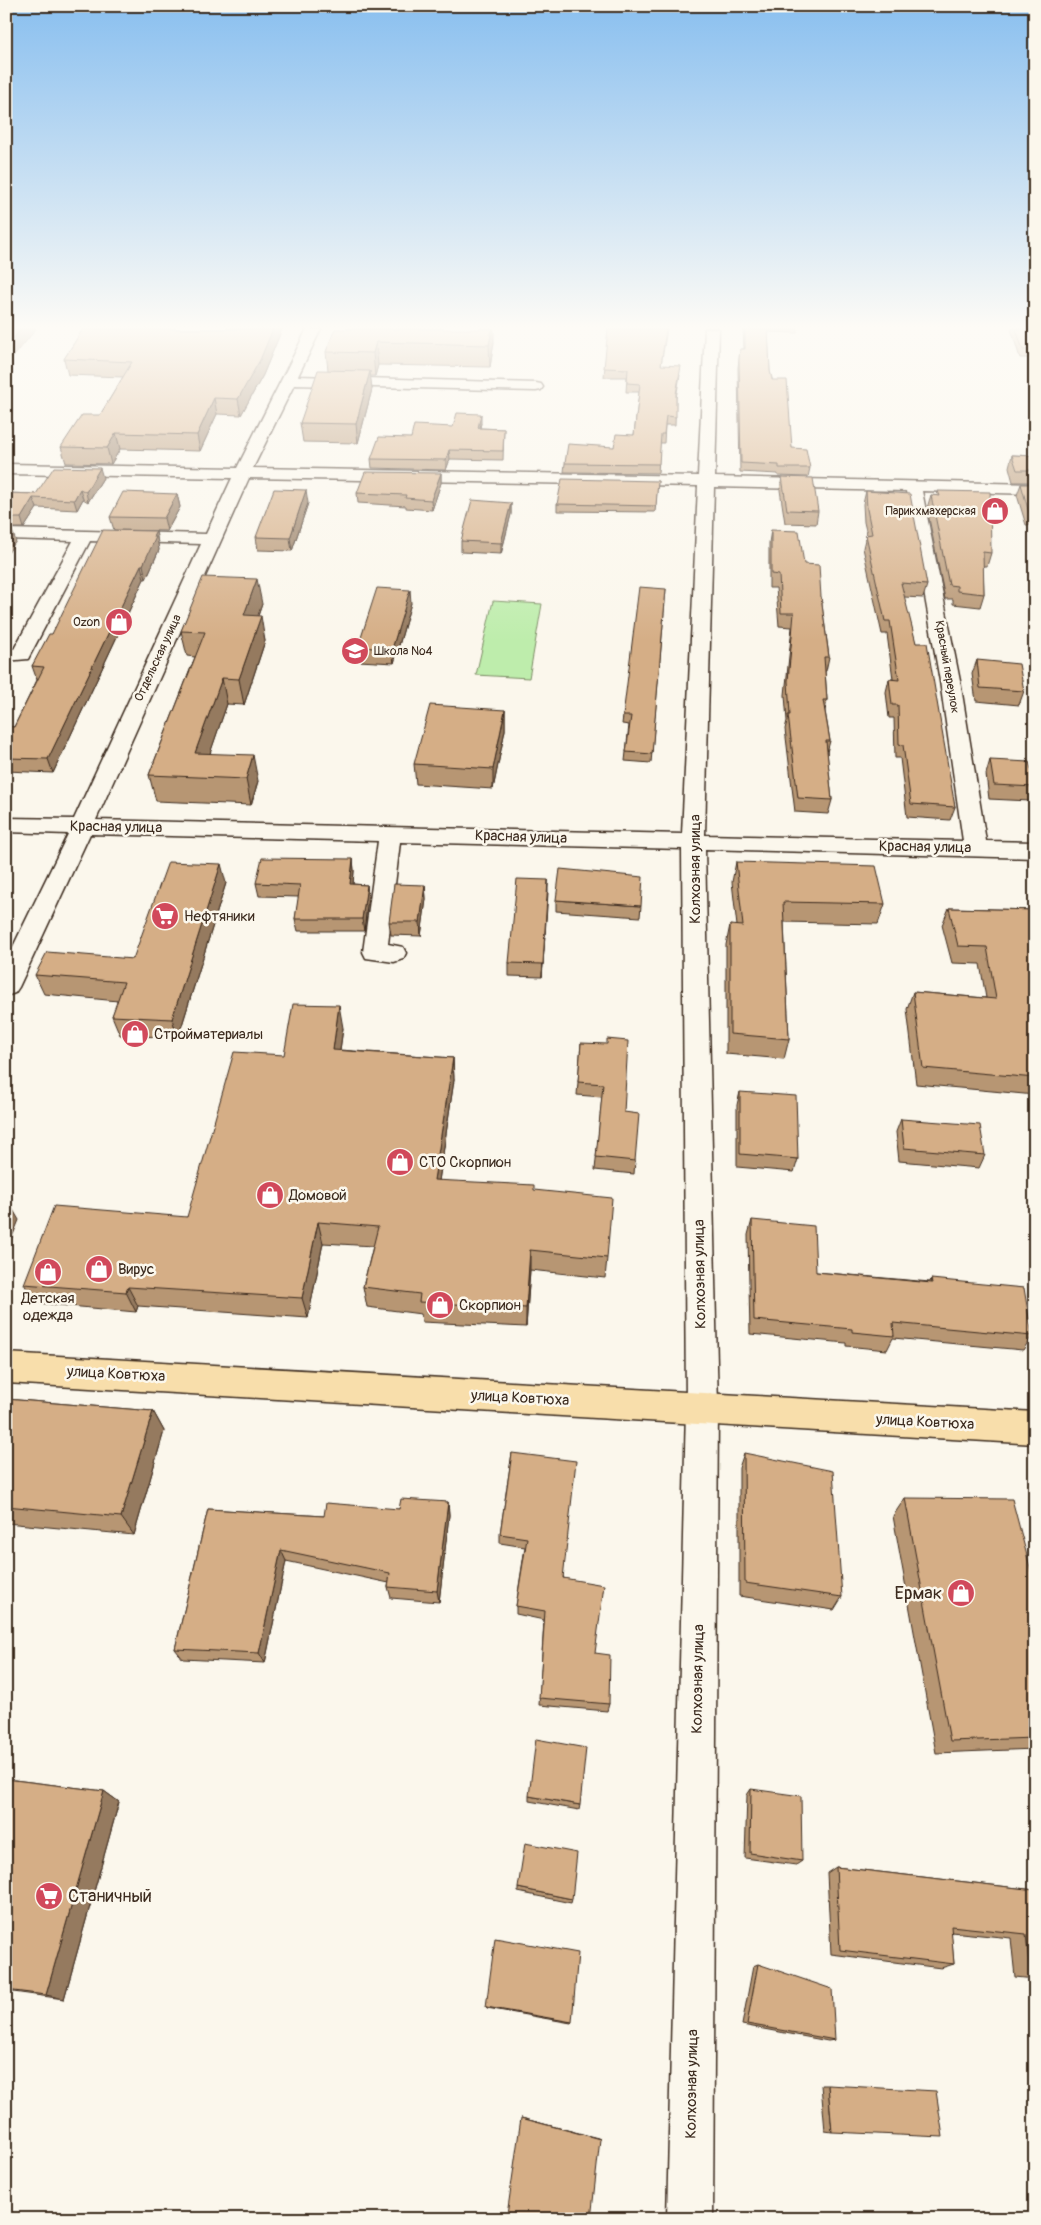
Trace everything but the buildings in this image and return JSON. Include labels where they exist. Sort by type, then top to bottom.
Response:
[{"type":"main road","name":"улица Ковтюха","points":[[6,1368],[1035,1428]]},
{"type":"street","name":"Отдельская улица","points":[[6,987],[69,857],[263,433]]},
{"type":"street","name":"Колхозная улица","points":[[690,2219],[702,1408],[693,842],[709,433]]},
{"type":"street","points":[[6,469],[707,481],[1035,490]]},
{"type":"street","name":"Красный переулок","points":[[913,486],[950,680],[976,848]]},
{"type":"street","points":[[6,534],[213,539]]},
{"type":"street","points":[[6,655],[21,655],[84,536]]},
{"type":"street","name":"Красная улица","points":[[6,825],[1035,850]]},
{"type":"street","points":[[390,833],[374,952],[394,953]]},
{"type":"green space","points":[[493,601],[542,604],[529,678],[476,675]]},
{"type":"place","name":"Парикхмахерская","points":[[995,511]]},
{"type":"place","name":"Ozon","points":[[119,622]]},
{"type":"place","name":"Школа №4","points":[[355,651]]},
{"type":"place","name":"Нефтяники","points":[[165,916]]},
{"type":"place","name":"Стройматериалы","points":[[135,1034]]},
{"type":"place","name":"СТО Скорпион","points":[[400,1162]]},
{"type":"place","name":"Домовой","points":[[270,1195]]},
{"type":"place","name":"Вирус","points":[[99,1269]]},
{"type":"place","name":"Детская одежда","points":[[48,1272]]},
{"type":"place","name":"Скорпион","points":[[440,1305]]},
{"type":"place","name":"Ермак","points":[[961,1593]]},
{"type":"place","name":"Станичный","points":[[49,1896]]}]
